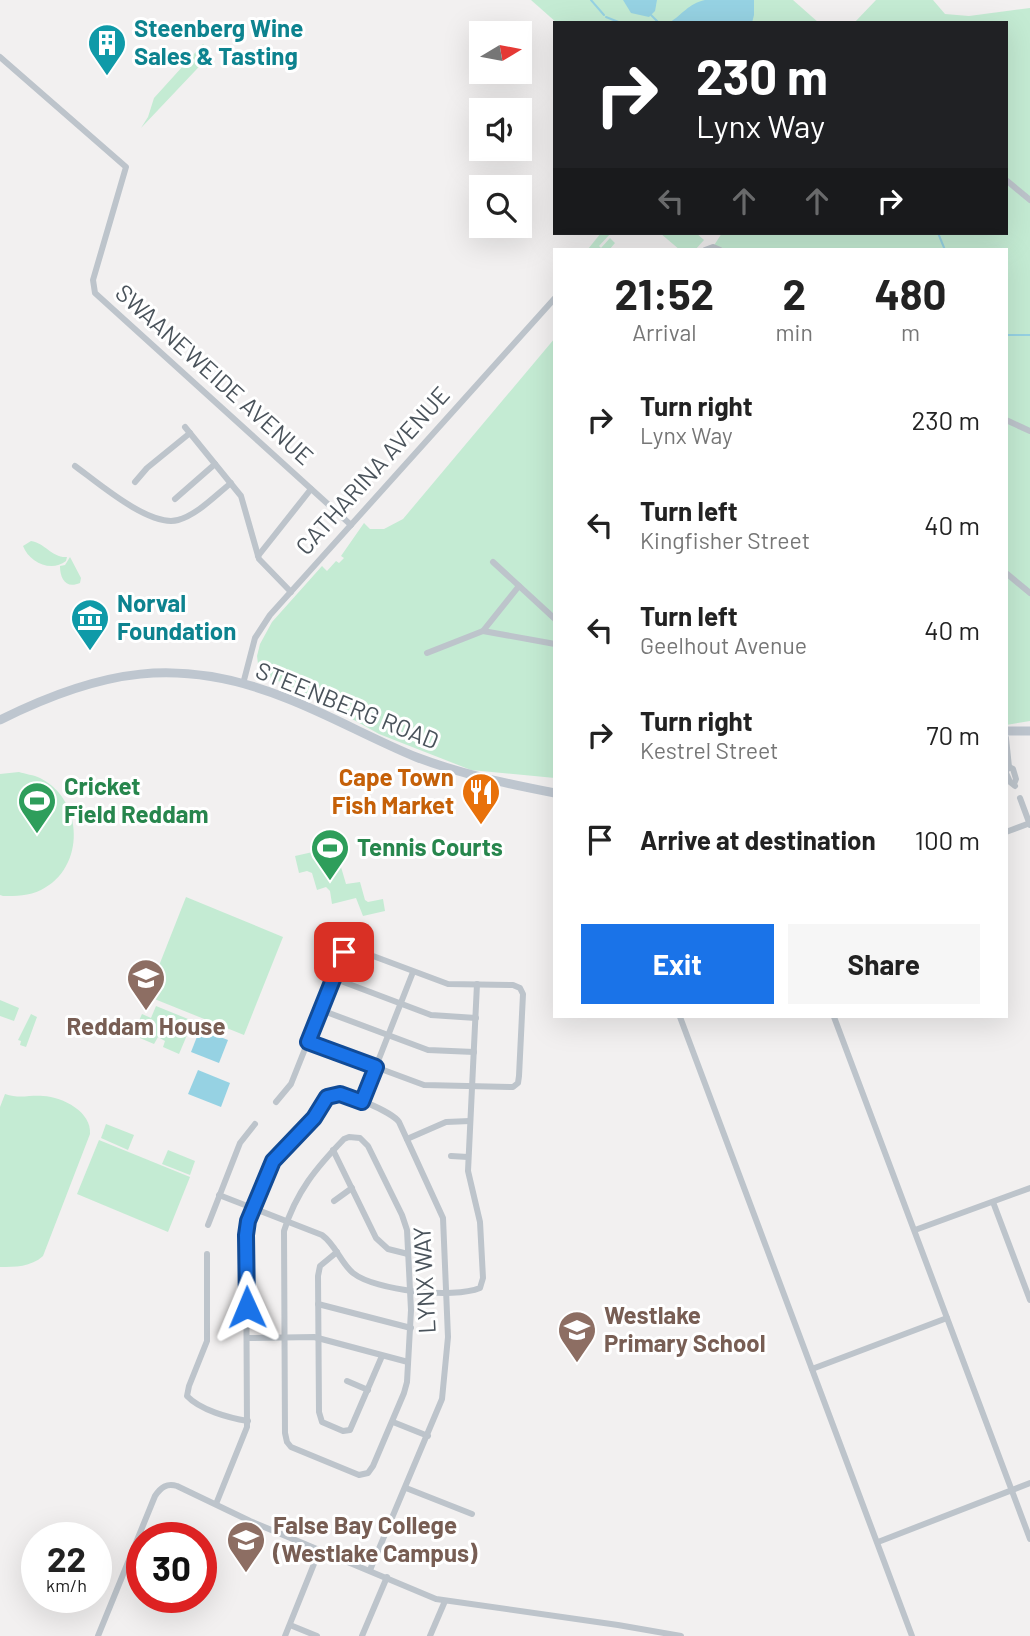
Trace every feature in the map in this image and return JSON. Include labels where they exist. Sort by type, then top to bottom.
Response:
[{"type":"main road","name":"STEENBERG ROAD","points":[[0,720],[65,690],[126,674],[193,674],[243,684],[285,697],[418,757],[470,774],[553,791]]},
{"type":"main road","points":[[1008,731],[1030,731]]},
{"type":"street","name":"SWAANEWEIDE AVENUE","points":[[0,57],[126,167],[93,280],[95,293],[351,525]]},
{"type":"street","points":[[1008,182],[1030,200]]},
{"type":"street","name":"CATHARINA AVENUE","points":[[243,684],[252,648],[260,630],[553,300]]},
{"type":"street","points":[[1008,421],[1030,431]]},
{"type":"street","points":[[135,482],[187,430],[244,501],[262,564],[291,592]]},
{"type":"street","points":[[175,499],[215,464]]},
{"type":"street","points":[[75,466],[143,513],[166,522],[183,518],[231,483]]},
{"type":"street","name":"SWAANEWEIDE AVENUE","points":[[258,556],[311,489]]},
{"type":"street","points":[[493,562],[553,616]]},
{"type":"street","points":[[1008,575],[1030,593]]},
{"type":"street","points":[[426,653],[483,631],[519,586]]},
{"type":"street","points":[[483,631],[553,644]]},
{"type":"street","points":[[1008,770],[1013,769],[1017,779],[1015,785]]},
{"type":"street","points":[[1008,831],[1030,824],[1020,798]]},
{"type":"street","points":[[276,1102],[291,1084],[342,956],[346,950],[357,950],[448,984],[513,985],[520,988],[523,994],[518,1083],[513,1087],[424,1085],[308,1042]]},
{"type":"street","points":[[362,1102],[413,972]]},
{"type":"street","points":[[334,978],[439,1017],[476,1018]]},
{"type":"street","points":[[219,1195],[322,1235],[349,1269],[361,1278],[410,1291],[477,1290],[483,1281],[480,1222],[468,1176],[468,1157],[477,984]]},
{"type":"street","points":[[320,1010],[433,1051],[474,1052]]},
{"type":"street","points":[[680,1018],[912,1636]]},
{"type":"street","points":[[834,1018],[1030,1539]]},
{"type":"street","name":"LYNX WAY","points":[[216,1504],[246,1433],[248,1421],[246,1235],[253,1208],[273,1161],[314,1118],[327,1097],[340,1094],[393,1115],[399,1122],[443,1218],[448,1337],[443,1391],[428,1436],[370,1570]]},
{"type":"street","points":[[407,1139],[446,1122],[470,1121]]},
{"type":"street","points":[[208,1226],[240,1143],[254,1124]]},
{"type":"street","points":[[349,1137],[360,1138],[368,1146],[405,1222],[411,1328],[406,1387],[371,1470],[362,1475],[291,1447],[287,1442],[283,1236],[287,1221],[309,1177],[333,1150],[349,1137]]},
{"type":"street","points":[[333,1150],[380,1243],[388,1249],[408,1254]]},
{"type":"street","points":[[451,1156],[468,1157]]},
{"type":"street","points":[[334,1200],[352,1188]]},
{"type":"street","points":[[915,1230],[1030,1188]]},
{"type":"street","points":[[993,1202],[1030,1300]]},
{"type":"street","points":[[337,1252],[323,1263],[319,1270],[319,1412],[322,1422],[339,1430],[350,1430],[382,1356]]},
{"type":"street","points":[[207,1254],[207,1341],[187,1396],[228,1417],[248,1421]]},
{"type":"street","points":[[318,1304],[411,1328]]},
{"type":"street","points":[[812,1369],[947,1318]]},
{"type":"street","points":[[248,1338],[319,1338],[408,1362]]},
{"type":"street","points":[[347,1381],[368,1390]]},
{"type":"street","points":[[393,1422],[428,1436]]},
{"type":"street","points":[[878,1542],[1030,1483]]},
{"type":"street","points":[[98,1636],[159,1490],[165,1485],[173,1485],[436,1599],[681,1636]]},
{"type":"street","points":[[406,1488],[472,1514]]},
{"type":"street","points":[[285,1636],[320,1549]]},
{"type":"street","points":[[362,1636],[387,1577]]},
{"type":"street","points":[[430,1636],[445,1601]]},
{"type":"street","points":[[290,1625],[317,1636]]},
{"type":"green space","points":[[531,0],[793,0],[817,21],[555,21]]},
{"type":"green space","points":[[876,0],[933,0],[945,14],[969,16],[1030,8],[1030,721],[1008,725],[1008,248],[712,248],[721,235],[1008,235],[1008,21],[856,21]]},
{"type":"green space","points":[[203,44],[212,53],[141,128],[154,98]]},
{"type":"green space","points":[[599,235],[609,235],[599,246],[601,248],[589,248]]},
{"type":"green space","points":[[662,235],[698,235],[704,240],[697,248],[678,248]]},
{"type":"green space","points":[[610,238],[615,243],[611,248],[601,248]]},
{"type":"green space","points":[[553,340],[553,778],[471,770],[379,734],[304,692],[269,677],[258,664],[260,644],[272,622],[322,566],[327,571],[336,561],[339,563],[344,558],[341,556],[364,523],[370,529],[384,529],[403,519]]},
{"type":"green space","points":[[31,541],[57,555],[67,557],[66,561],[47,566],[35,561],[23,546]]},
{"type":"green space","points":[[70,557],[81,578],[80,583],[75,585],[65,582],[60,571],[60,566],[65,565]]},
{"type":"green space","name":"Cricket Field Reddam","points":[[19,772],[40,778],[55,788],[65,802],[72,817],[72,851],[56,880],[41,890],[27,895],[3,896],[0,895],[0,774]]},
{"type":"green space","name":"Tennis Courts","points":[[326,849],[333,868],[341,867],[346,884],[360,882],[365,900],[368,902],[383,899],[385,911],[363,916],[356,898],[332,904],[330,891],[326,887],[317,890],[312,873],[299,873],[295,856]]},
{"type":"green space","points":[[186,897],[283,937],[244,1035],[147,996]]},
{"type":"green space","points":[[0,1000],[19,1008],[14,1021],[0,1016]]},
{"type":"green space","points":[[156,1006],[193,1021],[179,1054],[163,1047],[165,1041],[158,1037],[154,1044],[128,1033],[129,1023],[137,1025],[142,1014],[151,1018]]},
{"type":"green space","points":[[31,1014],[37,1017],[26,1047],[20,1045],[21,1041],[18,1040]]},
{"type":"green space","points":[[5,1094],[59,1099],[81,1113],[89,1126],[90,1134],[43,1256],[28,1264],[0,1267],[0,1107]]},
{"type":"green space","points":[[106,1124],[134,1135],[128,1150],[101,1138]]},
{"type":"green space","points":[[99,1140],[190,1177],[168,1232],[77,1194]]},
{"type":"green space","points":[[168,1150],[195,1161],[190,1175],[162,1164]]},
{"type":"water","points":[[623,0],[657,0],[655,11],[649,17],[631,13]]},
{"type":"water","points":[[754,0],[752,21],[672,21],[699,2]]},
{"type":"water","points":[[200,1029],[228,1040],[219,1063],[191,1052]]},
{"type":"water","points":[[198,1070],[230,1083],[221,1107],[188,1094]]},
{"type":"waterway","points":[[591,0],[604,15]]},
{"type":"waterway","points":[[651,15],[657,21]]},
{"type":"waterway","points":[[606,17],[616,21]]},
{"type":"waterway","points":[[939,235],[944,248]]},
{"type":"waterway","points":[[1008,335],[1030,335]]},
{"type":"place","name":"Steenberg Wine Sales & Tasting","points":[[107,77]]},
{"type":"place","name":"Norval Foundation","points":[[90,652]]},
{"type":"place","name":"Cape Town Fish Market","points":[[481,826]]},
{"type":"place","name":"Cricket Field Reddam","points":[[37,835]]},
{"type":"place","name":"Tennis Courts","points":[[330,882]]},
{"type":"place","name":"Reddam House","points":[[146,1012]]},
{"type":"place","name":"Westlake Primary School","points":[[577,1364]]},
{"type":"place","name":"False Bay College (Westlake Campus)","points":[[246,1574]]},
{"type":"route","points":[[247,1307],[247,1227],[270,1166],[314,1118],[327,1097],[340,1094],[362,1102],[376,1067],[308,1042],[344,952]]}]
